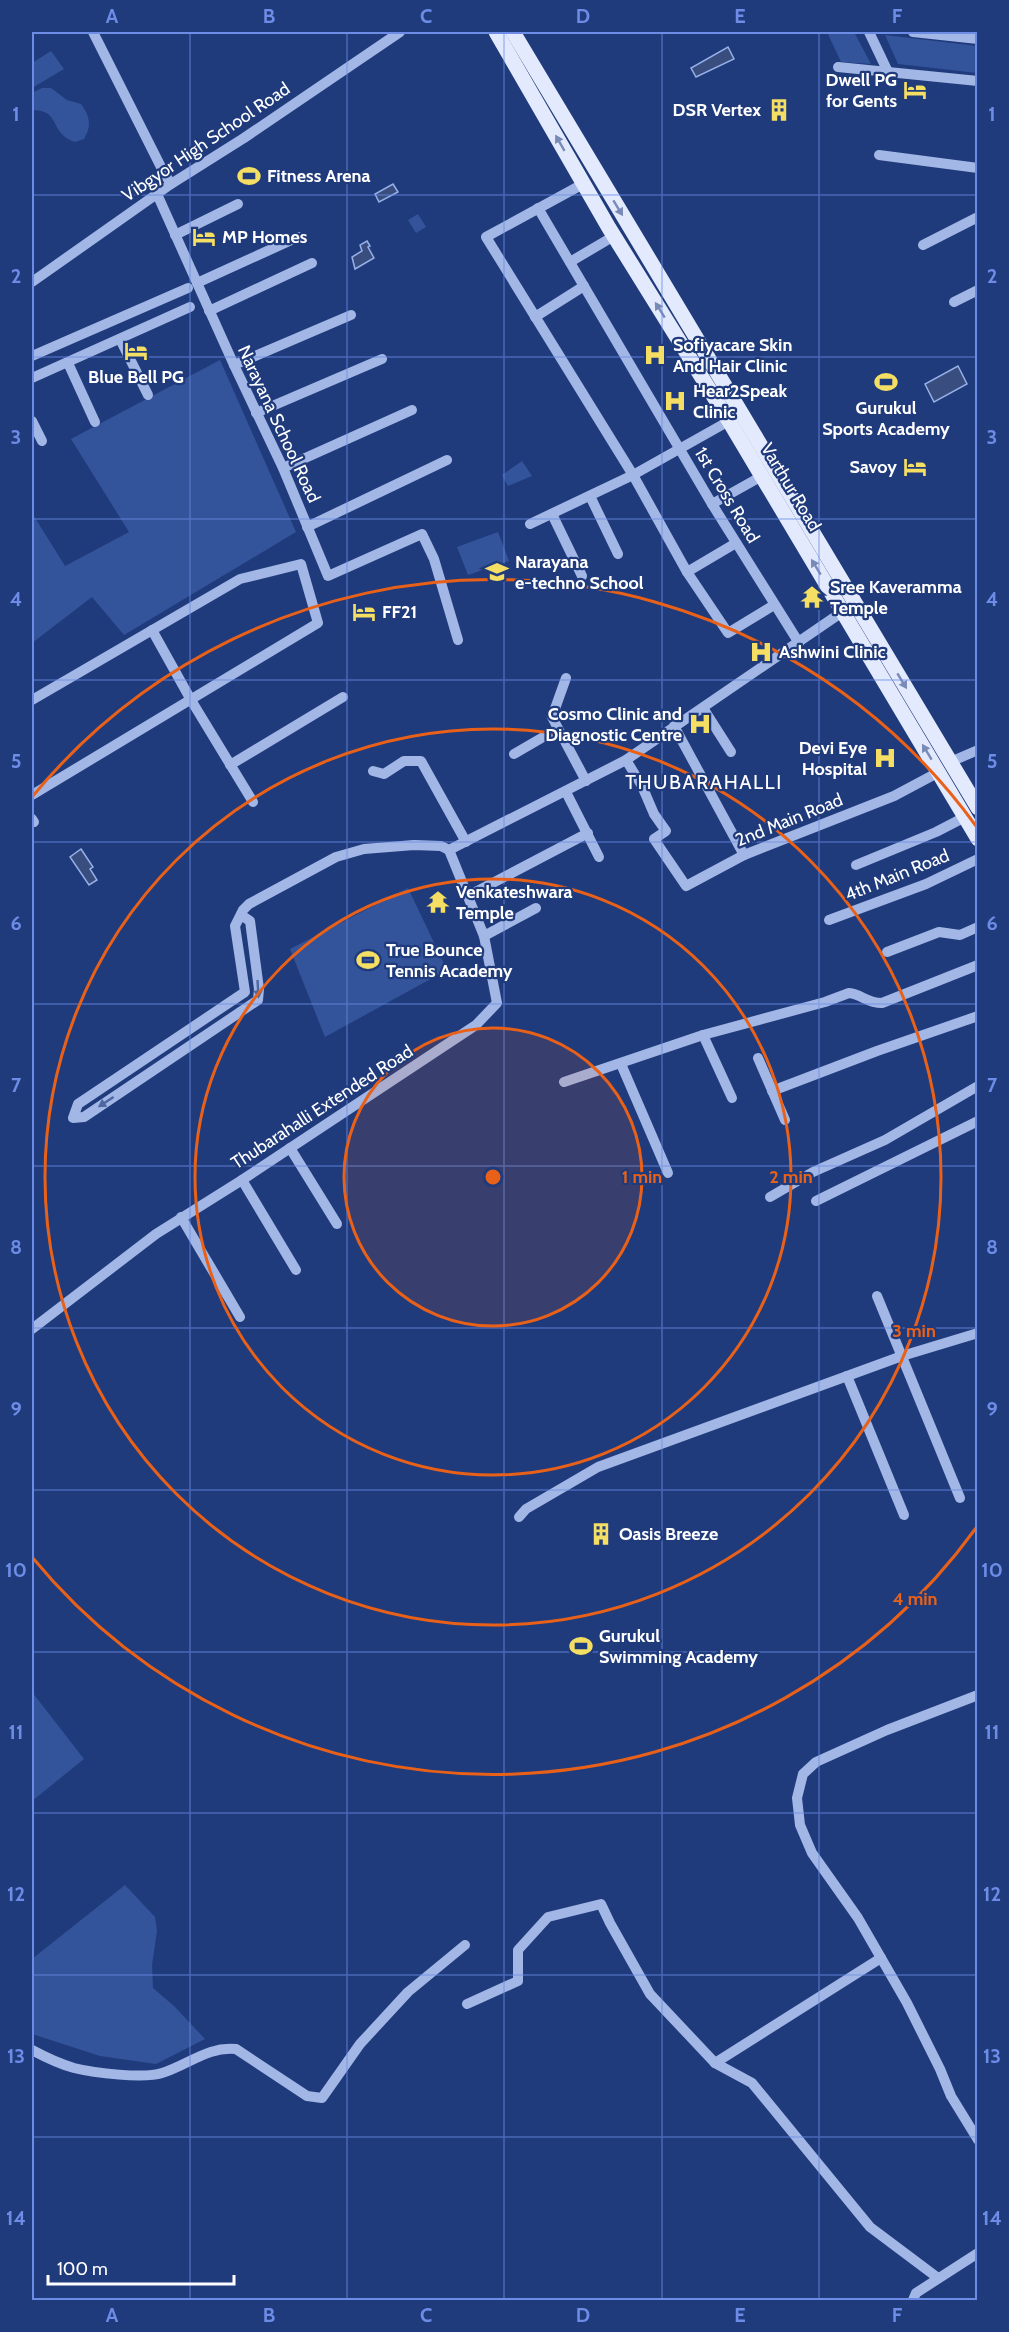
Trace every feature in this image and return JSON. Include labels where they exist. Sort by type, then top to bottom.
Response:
[{"type":"main road","name":"Varthur Road","points":[[496,32],[581,181],[729,421],[842,611],[945,767]]},
{"type":"main road","name":"Varthur Road","points":[[513,32],[856,603],[971,813],[978,839]]},
{"type":"main road","points":[[581,181],[594,170]]},
{"type":"street","points":[[93,32],[171,184]]},
{"type":"street","name":"Vibgyor High School Road","points":[[32,282],[171,184],[244,138],[400,32]]},
{"type":"street","points":[[869,32],[888,72]]},
{"type":"street","points":[[913,32],[978,39]]},
{"type":"street","points":[[838,66],[978,81]]},
{"type":"street","points":[[879,156],[978,168]]},
{"type":"street","points":[[581,181],[486,237],[633,475],[687,572],[728,633],[774,604]]},
{"type":"street","name":"Narayana School Road","points":[[157,194],[175,235],[193,286],[209,311],[283,468],[322,562]]},
{"type":"street","points":[[175,235],[238,204]]},
{"type":"street","name":"1st Cross Road","points":[[538,208],[679,449],[799,643]]},
{"type":"street","points":[[923,245],[978,217]]},
{"type":"street","points":[[570,262],[614,236]]},
{"type":"street","points":[[32,356],[193,286],[297,237]]},
{"type":"street","points":[[209,311],[312,263]]},
{"type":"street","points":[[535,317],[584,286]]},
{"type":"street","points":[[954,302],[978,290]]},
{"type":"street","points":[[32,378],[190,307]]},
{"type":"street","points":[[234,365],[351,315]]},
{"type":"street","points":[[120,339],[148,395]]},
{"type":"street","points":[[256,413],[382,359]]},
{"type":"street","points":[[68,363],[95,422]]},
{"type":"street","points":[[283,468],[412,410]]},
{"type":"street","points":[[530,524],[633,475],[729,421]]},
{"type":"street","points":[[32,422],[42,441]]},
{"type":"street","points":[[307,526],[447,460]]},
{"type":"street","points":[[712,504],[762,476]]},
{"type":"street","points":[[590,496],[618,554]]},
{"type":"street","points":[[552,514],[582,576]]},
{"type":"street","points":[[303,572],[322,562],[328,576],[422,534],[434,560],[458,640]]},
{"type":"street","points":[[687,572],[736,543]]},
{"type":"street","points":[[32,700],[240,579],[301,564],[318,623],[32,795]]},
{"type":"street","points":[[241,915],[250,921],[258,1000],[84,1117],[73,1118],[78,1104],[245,992],[236,926],[243,910],[255,900],[336,857],[364,849],[414,845],[441,846],[449,850],[466,842],[626,760],[856,603]]},
{"type":"street","points":[[153,630],[191,700],[253,802]]},
{"type":"street","points":[[566,678],[552,711],[552,717],[586,781]]},
{"type":"street","points":[[230,765],[343,697]]},
{"type":"street","points":[[703,708],[731,752]]},
{"type":"street","points":[[674,726],[744,855]]},
{"type":"street","points":[[514,754],[557,729]]},
{"type":"street","name":"2nd Main Road","points":[[626,760],[642,786],[654,814],[666,831],[654,839],[686,886],[744,855],[894,796],[978,750]]},
{"type":"street","points":[[373,771],[384,774],[404,761],[421,761],[466,842]]},
{"type":"street","points":[[566,792],[599,857]]},
{"type":"street","points":[[856,865],[936,832],[971,813]]},
{"type":"street","points":[[468,896],[588,832]]},
{"type":"street","name":"Thubarahalli Extended Road","points":[[32,1329],[181,1217],[242,1180],[476,1025],[497,1003],[484,936],[449,850]]},
{"type":"street","name":"4th Main Road","points":[[829,920],[926,884],[978,859]]},
{"type":"street","points":[[484,936],[536,908]]},
{"type":"street","points":[[887,952],[939,932],[960,935],[978,927]]},
{"type":"street","points":[[241,964],[255,961]]},
{"type":"street","points":[[564,1082],[703,1035],[825,1002],[849,993],[856,994],[870,1002],[882,1003],[978,965]]},
{"type":"street","points":[[772,1091],[978,1016]]},
{"type":"street","points":[[196,1026],[203,1037]]},
{"type":"street","points":[[703,1035],[732,1098]]},
{"type":"street","points":[[167,1044],[175,1056]]},
{"type":"street","points":[[758,1058],[784,1120]]},
{"type":"street","points":[[621,1064],[668,1173]]},
{"type":"street","points":[[770,1197],[813,1172],[885,1140],[978,1086]]},
{"type":"street","points":[[816,1201],[978,1121]]},
{"type":"street","points":[[290,1148],[337,1224]]},
{"type":"street","points":[[242,1180],[296,1270]]},
{"type":"street","points":[[181,1217],[240,1317]]},
{"type":"street","points":[[877,1296],[960,1498]]},
{"type":"street","points":[[519,1517],[536,1502],[598,1467],[902,1356],[978,1333]]},
{"type":"street","points":[[847,1376],[904,1515]]},
{"type":"street","points":[[978,1695],[887,1730],[816,1762],[800,1779],[797,1798],[800,1825],[812,1853],[858,1918],[912,2012],[951,2096],[978,2140]]},
{"type":"street","points":[[467,2004],[518,1981],[518,1950],[548,1917],[601,1904],[650,1994],[715,2063],[752,2083],[870,2227],[938,2278]]},
{"type":"street","points":[[32,2050],[75,2068],[148,2076],[163,2073],[212,2050],[236,2049],[307,2096],[322,2098],[360,2044],[408,1992],[465,1946]]},
{"type":"street","points":[[715,2063],[881,1958]]},
{"type":"street","points":[[913,2301],[916,2293],[978,2253]]},
{"type":"shaded area","points":[[827,32],[854,32],[871,64],[841,62]]},
{"type":"shaded area","points":[[885,35],[977,46],[977,73],[898,64]]},
{"type":"shaded area","points":[[728,47],[734,59],[696,77],[691,68]]},
{"type":"shaded area","points":[[51,51],[64,69],[32,88],[32,63]]},
{"type":"shaded area","points":[[42,88],[51,88],[67,100],[81,104],[89,121],[84,139],[75,142],[67,138],[48,114],[32,110],[32,93]]},
{"type":"shaded area","points":[[393,184],[398,192],[379,202],[375,194]]},
{"type":"shaded area","points":[[418,214],[426,227],[416,233],[408,220]]},
{"type":"shaded area","points":[[367,241],[374,258],[355,269],[352,257],[362,251],[360,245]]},
{"type":"shaded area","points":[[220,360],[296,532],[124,635],[92,597],[32,643],[32,513],[65,566],[129,532],[71,439]]},
{"type":"shaded area","points":[[958,366],[967,384],[934,402],[925,384]]},
{"type":"shaded area","points":[[522,461],[532,476],[508,486],[502,475]]},
{"type":"shaded area","points":[[498,532],[509,561],[468,575],[457,547]]},
{"type":"shaded area","points":[[81,849],[93,867],[90,869],[97,880],[89,885],[70,857]]},
{"type":"shaded area","name":"True Bounce Tennis Academy","points":[[408,888],[447,970],[325,1037],[290,949]]},
{"type":"shaded area","points":[[32,1692],[84,1759],[32,1801]]},
{"type":"shaded area","points":[[125,1885],[155,1917],[157,1931],[152,1965],[153,1988],[174,2006],[205,2039],[156,2064],[100,2056],[32,2034],[32,1959]]},
{"type":"place","name":"Dwell PG for Gents","points":[[915,90]]},
{"type":"place","name":"DSR Vertex","points":[[779,110]]},
{"type":"place","name":"Fitness Arena","points":[[249,176]]},
{"type":"place","name":"MP Homes","points":[[204,237]]},
{"type":"place","name":"Blue Bell PG","points":[[136,351]]},
{"type":"place","name":"Sofiyacare Skin And Hair Clinic","points":[[655,355]]},
{"type":"place","name":"Gurukul Sports Academy","points":[[886,382]]},
{"type":"place","name":"Hear2Speak Clinic","points":[[675,401]]},
{"type":"place","name":"Savoy","points":[[915,467]]},
{"type":"place","name":"Narayana e-techno School","points":[[497,572]]},
{"type":"place","name":"Sree Kaveramma Temple","points":[[812,597]]},
{"type":"place","name":"FF21","points":[[364,612]]},
{"type":"place","name":"Ashwini Clinic","points":[[761,652]]},
{"type":"place","name":"Cosmo Clinic and Diagnostic Centre","points":[[700,724]]},
{"type":"place","name":"Devi Eye Hospital","points":[[885,758]]},
{"type":"place","name":"Venkateshwara Temple","points":[[438,902]]},
{"type":"place","name":"True Bounce Tennis Academy","points":[[368,960]]},
{"type":"place","name":"Oasis Breeze","points":[[601,1534]]},
{"type":"place","name":"Gurukul Swimming Academy","points":[[581,1646]]},
{"type":"district","name":"THUBARAHALLI","points":[[704,782]]}]
